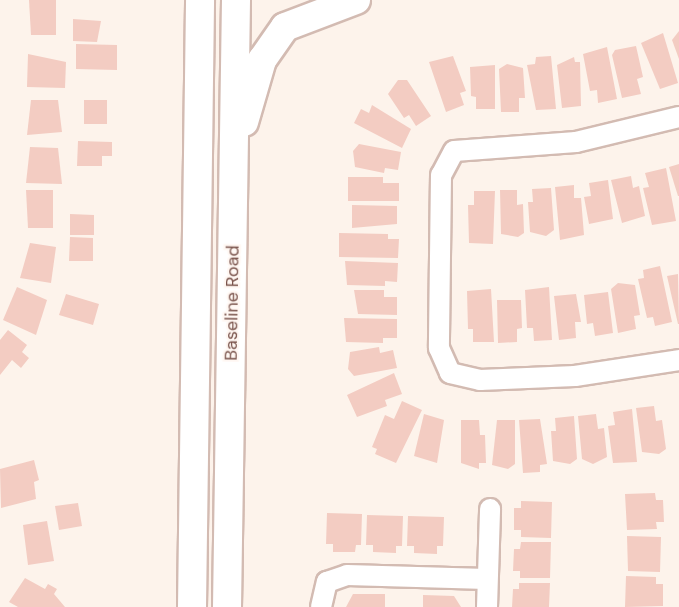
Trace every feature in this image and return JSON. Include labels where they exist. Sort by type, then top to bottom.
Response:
[{"type":"main road","name":"Baseline Road","points":[[192,607],[200,0]]},
{"type":"main road","name":"Baseline Road","points":[[227,607],[236,0]]},
{"type":"main road","points":[[234,158],[262,60],[285,27],[310,13],[356,0]]},
{"type":"street","points":[[679,117],[576,141],[454,151],[441,175],[439,348],[450,373],[480,380],[575,376],[679,360]]},
{"type":"street","points":[[487,607],[490,509]]},
{"type":"street","points":[[321,607],[327,582],[347,575],[487,579]]},
{"type":"building","points":[[29,0],[56,0],[56,35],[31,35]]},
{"type":"building","points":[[73,19],[101,21],[97,42],[73,41]]},
{"type":"building","points":[[679,31],[679,59],[672,40]]},
{"type":"building","points":[[663,33],[678,83],[660,89],[641,43]]},
{"type":"building","points":[[76,44],[117,45],[117,70],[76,69]]},
{"type":"building","points":[[636,46],[643,77],[637,79],[641,94],[622,98],[612,55],[615,50]]},
{"type":"building","points":[[607,47],[617,99],[598,103],[597,90],[590,91],[583,54]]},
{"type":"building","points":[[28,54],[66,62],[65,88],[27,87]]},
{"type":"building","points":[[453,56],[466,91],[460,93],[464,105],[446,112],[429,62]]},
{"type":"building","points":[[551,56],[556,109],[536,110],[527,65],[535,64],[536,57]]},
{"type":"building","points":[[574,57],[575,62],[580,62],[581,106],[562,108],[557,65]]},
{"type":"building","points":[[507,64],[523,68],[525,98],[519,98],[519,112],[501,112],[499,69]]},
{"type":"building","points":[[495,65],[495,109],[476,109],[476,97],[471,96],[470,67]]},
{"type":"building","points":[[398,80],[407,80],[431,116],[416,126],[409,115],[404,118],[388,94]]},
{"type":"building","points":[[31,100],[58,100],[62,132],[27,135]]},
{"type":"building","points":[[84,100],[107,100],[107,124],[84,124]]},
{"type":"building","points":[[372,105],[411,129],[402,148],[354,123],[361,109],[369,113]]},
{"type":"building","points":[[78,141],[112,142],[112,156],[102,156],[102,166],[77,166]]},
{"type":"building","points":[[359,144],[401,152],[398,170],[385,168],[384,173],[355,167],[353,151]]},
{"type":"building","points":[[30,147],[58,148],[62,184],[26,183]]},
{"type":"building","points":[[679,164],[679,196],[678,196],[669,167]]},
{"type":"building","points":[[666,168],[676,221],[652,225],[643,188],[649,187],[645,173]]},
{"type":"building","points":[[631,176],[633,188],[639,186],[645,216],[622,223],[611,180]]},
{"type":"building","points":[[348,177],[383,177],[383,183],[399,183],[399,201],[348,201]]},
{"type":"building","points":[[608,180],[613,219],[589,224],[584,197],[591,196],[589,183]]},
{"type":"building","points":[[574,185],[574,198],[581,198],[584,235],[560,240],[555,187]]},
{"type":"building","points":[[551,188],[554,230],[546,236],[530,232],[528,202],[533,202],[532,189]]},
{"type":"building","points":[[26,190],[53,190],[53,228],[28,228]]},
{"type":"building","points":[[500,190],[517,190],[517,205],[523,204],[524,233],[518,237],[501,234]]},
{"type":"building","points":[[474,191],[495,191],[493,244],[469,243],[468,205],[474,205]]},
{"type":"building","points":[[352,205],[397,206],[397,224],[352,228]]},
{"type":"building","points":[[70,214],[94,215],[94,235],[70,235]]},
{"type":"building","points":[[339,233],[388,234],[388,239],[399,239],[398,258],[339,257]]},
{"type":"building","points":[[70,237],[93,238],[93,261],[69,261]]},
{"type":"building","points":[[30,243],[56,247],[51,283],[20,278]]},
{"type":"building","points":[[345,261],[398,263],[397,282],[385,281],[385,286],[347,285]]},
{"type":"building","points":[[660,266],[672,322],[655,326],[653,317],[647,318],[638,279],[644,278],[643,270]]},
{"type":"building","points":[[678,274],[679,324],[667,276]]},
{"type":"building","points":[[618,283],[635,285],[640,315],[634,316],[636,329],[618,333],[611,289]]},
{"type":"building","points":[[17,287],[47,300],[36,335],[3,320]]},
{"type":"building","points":[[549,287],[552,340],[534,341],[533,328],[527,328],[525,290]]},
{"type":"building","points":[[491,289],[494,342],[473,342],[473,329],[468,329],[467,291]]},
{"type":"building","points":[[354,290],[384,290],[384,297],[397,297],[397,315],[358,314]]},
{"type":"building","points":[[608,292],[613,333],[595,336],[593,323],[587,324],[584,295]]},
{"type":"building","points":[[66,294],[99,304],[93,325],[59,315]]},
{"type":"building","points":[[576,294],[581,322],[575,322],[576,338],[559,340],[554,296]]},
{"type":"building","points":[[497,300],[521,300],[522,328],[517,329],[517,342],[498,343]]},
{"type":"building","points":[[344,318],[397,319],[397,338],[383,338],[383,343],[346,342]]},
{"type":"building","points":[[8,330],[27,345],[22,352],[29,358],[21,368],[12,360],[0,375],[0,340]]},
{"type":"building","points":[[379,347],[380,353],[393,350],[397,368],[354,376],[348,369],[350,352]]},
{"type":"building","points":[[394,373],[402,394],[385,400],[387,406],[357,417],[347,395]]},
{"type":"building","points":[[402,401],[422,410],[396,463],[375,454],[377,449],[372,447],[385,415],[394,419]]},
{"type":"building","points":[[654,406],[656,421],[662,420],[666,449],[659,454],[642,452],[636,408]]},
{"type":"building","points":[[632,409],[637,462],[613,463],[608,426],[615,425],[613,412]]},
{"type":"building","points":[[424,414],[444,420],[437,463],[414,456]]},
{"type":"building","points":[[596,414],[598,429],[604,428],[607,457],[593,464],[582,459],[578,416]]},
{"type":"building","points":[[574,416],[577,459],[570,464],[553,461],[551,431],[556,431],[555,418]]},
{"type":"building","points":[[540,419],[547,464],[540,465],[540,472],[523,473],[519,420]]},
{"type":"building","points":[[461,420],[479,420],[480,435],[485,435],[486,463],[479,463],[479,469],[461,463]]},
{"type":"building","points":[[497,420],[515,420],[515,464],[508,469],[492,465]]},
{"type":"building","points":[[34,460],[39,480],[34,482],[36,499],[1,508],[0,469]]},
{"type":"building","points":[[655,493],[656,500],[663,500],[664,522],[656,522],[657,529],[627,530],[625,494]]},
{"type":"building","points":[[521,501],[552,502],[551,538],[521,537],[521,530],[514,530],[514,508],[521,508]]},
{"type":"building","points":[[78,503],[82,526],[59,530],[55,506]]},
{"type":"building","points":[[327,513],[362,514],[361,545],[356,545],[355,552],[333,552],[333,544],[326,544]]},
{"type":"building","points":[[367,515],[403,516],[402,546],[396,546],[396,553],[373,552],[373,545],[366,545]]},
{"type":"building","points":[[408,516],[444,517],[443,546],[437,546],[437,554],[414,553],[414,546],[407,546]]},
{"type":"building","points":[[47,521],[54,561],[28,565],[23,525]]},
{"type":"building","points":[[627,536],[661,537],[660,572],[628,571]]},
{"type":"building","points":[[521,542],[551,542],[550,578],[520,578],[520,571],[513,571],[514,549],[520,549]]},
{"type":"building","points":[[626,576],[656,577],[656,584],[663,584],[663,606],[625,607]]},
{"type":"building","points":[[25,578],[45,589],[48,584],[57,589],[54,594],[65,607],[18,607],[9,602]]},
{"type":"building","points":[[519,583],[550,583],[549,607],[512,607],[513,589],[519,589]]},
{"type":"building","points":[[353,594],[385,594],[385,607],[346,607]]},
{"type":"building","points":[[423,595],[454,596],[461,607],[423,607]]}]
